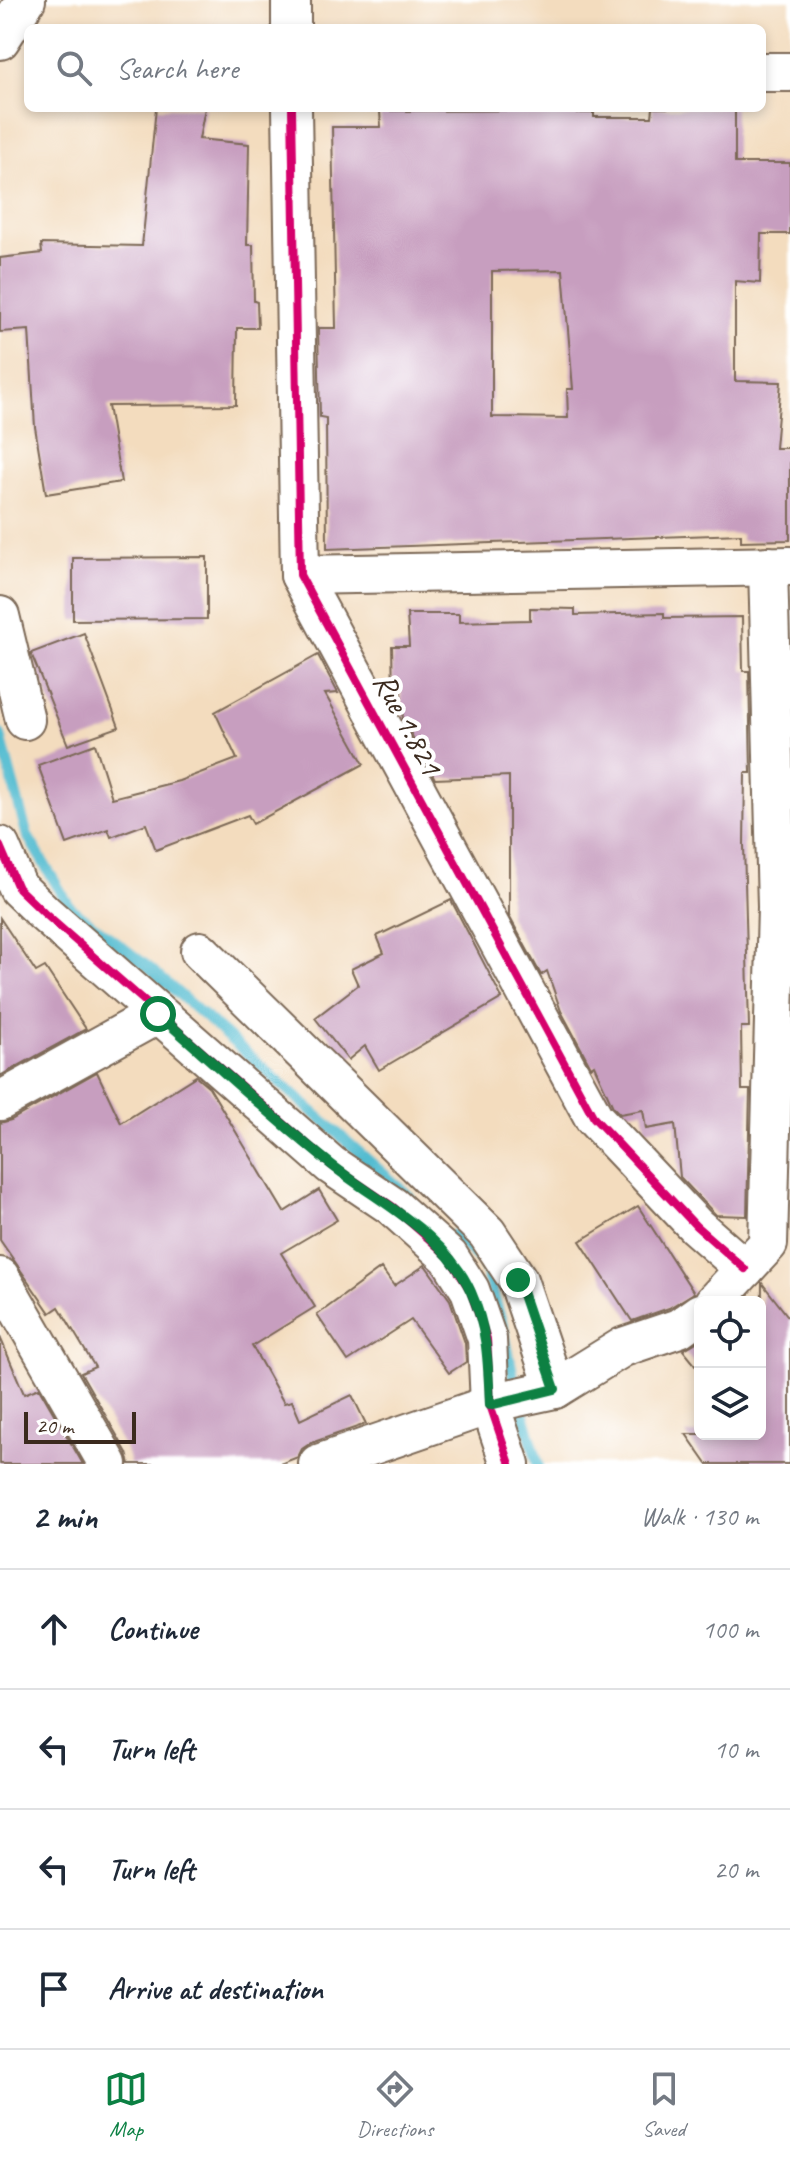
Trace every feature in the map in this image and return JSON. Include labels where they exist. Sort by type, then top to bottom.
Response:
[{"type":"street","points":[[0,40],[26,0]]},
{"type":"street","points":[[291,0],[291,24]]},
{"type":"street","points":[[766,72],[790,72]]},
{"type":"street","name":"Rue 1.821","points":[[292,112],[300,575],[594,1118],[696,1226],[768,1252]]},
{"type":"street","points":[[300,575],[779,566],[777,907],[768,1252],[720,1296]]},
{"type":"street","points":[[0,616],[25,720]]},
{"type":"street","points":[[0,846],[18,888],[331,1165],[392,1206],[449,1257],[470,1290],[487,1339],[520,1397]]},
{"type":"street","points":[[200,951],[487,1233],[518,1280],[520,1397],[510,1464]]},
{"type":"street","points":[[0,1101],[158,1014]]},
{"type":"street","points":[[0,1277],[108,1464]]},
{"type":"street","points":[[318,1464],[520,1397],[623,1347],[679,1328],[694,1317]]},
{"type":"building","points":[[156,112],[204,112],[199,139],[249,144],[247,245],[253,245],[258,328],[237,328],[236,405],[108,406],[121,482],[46,494],[35,427],[29,330],[0,332],[0,258],[42,253],[41,244],[142,246]]},
{"type":"building","points":[[380,112],[594,113],[594,117],[652,117],[653,112],[735,112],[735,163],[790,163],[790,234],[761,234],[760,283],[735,281],[735,381],[781,382],[775,448],[790,448],[790,540],[741,541],[741,534],[327,549],[326,418],[320,417],[318,328],[336,328],[332,127],[381,127]],"holes":[[[563,270],[573,389],[567,389],[568,418],[492,417],[492,271]]]},
{"type":"building","points":[[207,557],[207,619],[73,620],[73,558]]},
{"type":"building","points":[[530,608],[575,609],[575,615],[664,613],[664,618],[742,617],[743,671],[749,671],[751,773],[745,773],[744,845],[749,1027],[741,1027],[742,1090],[750,1090],[747,1216],[716,1215],[680,1177],[675,1124],[646,1129],[643,1110],[620,1114],[613,1107],[594,1065],[591,1067],[561,1011],[547,971],[541,975],[509,916],[509,776],[435,779],[403,719],[401,692],[393,692],[392,646],[409,646],[407,614],[459,614],[459,622],[530,620]]},
{"type":"building","points":[[84,633],[119,727],[68,745],[31,653]]},
{"type":"building","points":[[318,655],[338,693],[325,694],[364,764],[253,824],[248,815],[156,850],[146,824],[111,837],[108,829],[67,844],[38,765],[95,744],[112,798],[179,781],[237,759],[215,712]]},
{"type":"building","points":[[451,900],[502,998],[379,1070],[365,1046],[348,1060],[315,1018],[358,985],[351,969],[384,953],[377,936]]},
{"type":"building","points":[[0,918],[36,972],[45,967],[86,1029],[0,1076]]},
{"type":"building","points":[[97,1072],[121,1123],[196,1076],[209,1087],[284,1212],[319,1190],[337,1220],[281,1253],[315,1307],[252,1346],[284,1403],[292,1401],[300,1420],[352,1395],[366,1424],[311,1443],[302,1449],[298,1457],[280,1464],[130,1464],[127,1453],[81,1373],[95,1367],[59,1307],[50,1313],[0,1240],[0,1123],[11,1120]]},
{"type":"building","points":[[638,1206],[694,1293],[669,1308],[632,1321],[580,1241]]},
{"type":"building","points":[[425,1265],[450,1300],[465,1343],[466,1362],[449,1373],[411,1320],[348,1361],[317,1315],[381,1268],[394,1286]]},
{"type":"building","points":[[762,1283],[790,1319],[790,1464],[707,1464],[686,1434],[694,1434],[694,1440],[766,1440],[766,1296],[762,1296]]},
{"type":"building","points":[[0,1337],[24,1394],[39,1388],[83,1464],[0,1464]]},
{"type":"building","points":[[694,1344],[694,1364],[683,1350]]},
{"type":"waterway","points":[[0,734],[27,835],[70,907],[147,966],[410,1197]]},
{"type":"waterway","points":[[453,1235],[483,1262],[503,1326],[515,1384],[538,1464]]},
{"type":"cycle path","points":[[292,112],[300,575],[594,1118],[696,1226],[745,1269]]},
{"type":"cycle path","points":[[0,846],[18,888],[44,913],[331,1165],[392,1206],[449,1257],[470,1290],[487,1339],[490,1405],[510,1464]]},
{"type":"route","points":[[158,1014],[331,1165],[392,1206],[449,1257],[470,1290],[487,1339],[490,1405],[555,1389],[518,1280]]}]
